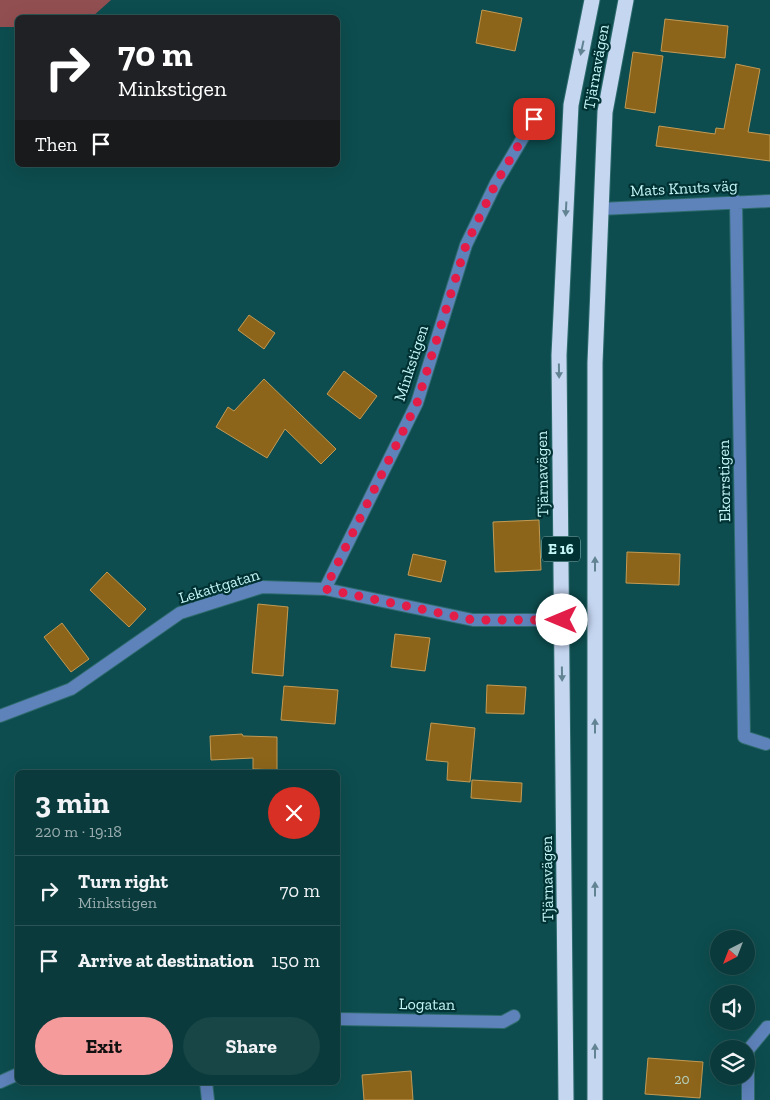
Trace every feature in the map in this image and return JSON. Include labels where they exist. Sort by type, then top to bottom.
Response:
[{"type":"highway","name":"Tjärnavägen","points":[[566,1100],[559,355],[571,105],[592,0]]},
{"type":"highway","name":"Tjärnavägen","points":[[595,1100],[595,363],[605,112],[626,0]]},
{"type":"street","name":"Minkstigen","points":[[325,589],[417,403],[466,245],[496,183],[534,119]]},
{"type":"street","name":"Mats Knuts väg","points":[[600,209],[736,201],[770,201]]},
{"type":"street","name":"Ekorrstigen","points":[[736,201],[744,738],[766,744]]},
{"type":"street","name":"Lekattgatan","points":[[0,716],[71,689],[180,614],[262,587],[325,589],[473,620],[562,620]]},
{"type":"street","name":"Logatan","points":[[340,1019],[503,1022],[514,1016]]},
{"type":"street","points":[[748,1100],[748,1050],[767,1027],[770,1027]]},
{"type":"street","points":[[0,1082],[15,1075]]},
{"type":"street","points":[[206,1085],[208,1100]]},
{"type":"shaded area","points":[[0,0],[111,0],[94,15],[15,15],[15,27],[0,27]]},
{"type":"building","points":[[482,10],[522,18],[515,51],[476,43]]},
{"type":"building","points":[[665,19],[728,26],[725,58],[661,51]]},
{"type":"building","points":[[633,52],[663,56],[655,113],[625,108]]},
{"type":"building","points":[[736,64],[760,69],[748,132],[770,135],[770,161],[656,146],[659,126],[715,134],[716,128],[724,129]]},
{"type":"building","points":[[249,315],[275,333],[264,349],[238,330]]},
{"type":"building","points":[[344,371],[377,396],[360,419],[327,394]]},
{"type":"building","points":[[264,379],[336,449],[321,464],[285,429],[267,458],[216,427],[228,407],[234,411]]},
{"type":"building","points":[[539,520],[541,570],[495,572],[493,522]]},
{"type":"building","points":[[627,552],[680,554],[679,585],[626,583]]},
{"type":"building","points":[[413,554],[446,561],[441,582],[408,575]]},
{"type":"building","points":[[107,572],[146,609],[129,627],[90,590]]},
{"type":"building","points":[[258,604],[288,607],[283,676],[252,673]]},
{"type":"building","points":[[62,623],[89,659],[71,672],[44,637]]},
{"type":"building","points":[[395,634],[430,638],[425,671],[391,667]]},
{"type":"building","points":[[487,685],[526,687],[524,714],[486,713]]},
{"type":"building","points":[[284,686],[338,690],[335,724],[281,720]]},
{"type":"building","points":[[431,723],[475,728],[470,782],[447,780],[448,762],[426,760]]},
{"type":"building","points":[[242,734],[243,736],[277,737],[277,770],[253,769],[253,758],[211,760],[210,736]]},
{"type":"building","points":[[472,780],[522,783],[521,802],[471,798]]},
{"type":"building","points":[[648,1058],[703,1062],[700,1098],[645,1094]]},
{"type":"building","points":[[411,1071],[413,1100],[364,1100],[362,1075]]},
{"type":"route","points":[[534,119],[496,183],[466,245],[417,403],[371,492],[325,589],[473,620],[562,620]]}]
